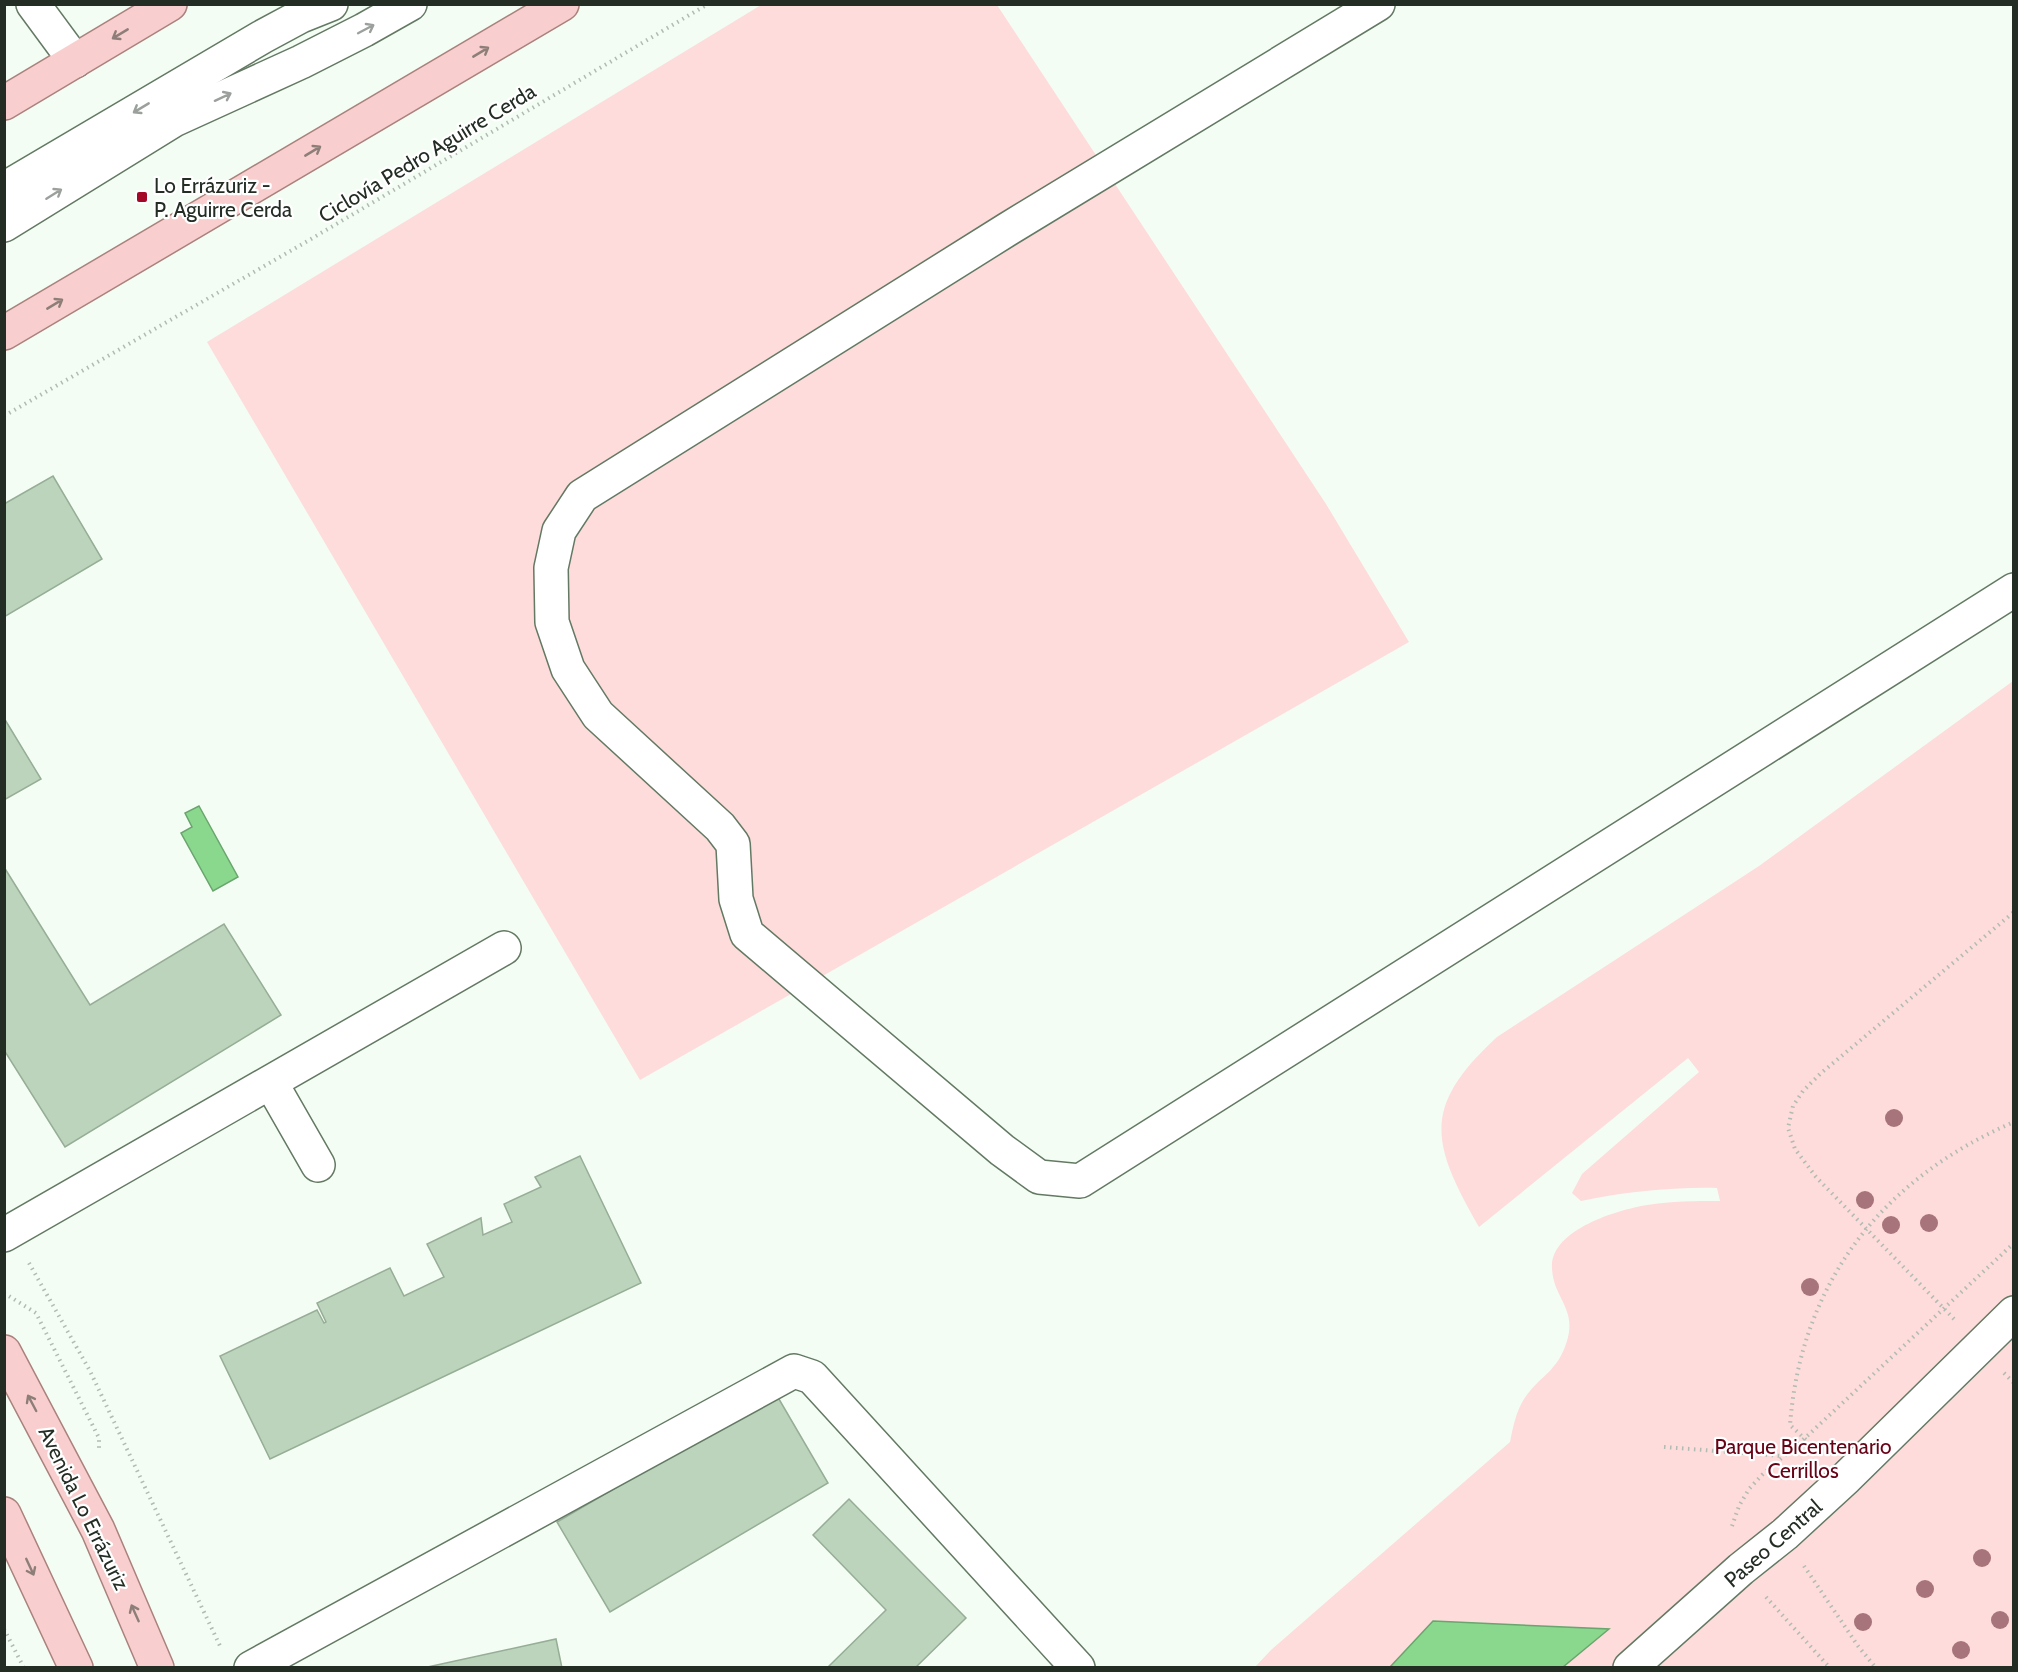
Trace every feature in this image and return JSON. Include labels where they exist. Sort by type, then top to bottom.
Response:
[{"type":"main road","points":[[4,103],[170,4]]},
{"type":"main road","points":[[4,333],[562,4]]},
{"type":"main road","name":"Avenida Lo Errázuriz","points":[[4,1352],[98,1530],[157,1668]]},
{"type":"main road","points":[[4,1514],[76,1668]]},
{"type":"street","points":[[33,4],[75,61]]},
{"type":"street","points":[[4,189],[262,37],[301,16],[331,4]]},
{"type":"street","points":[[4,225],[174,120],[310,57],[410,4]]},
{"type":"street","points":[[1378,4],[1018,223],[582,496],[560,531],[551,568],[552,622],[568,669],[598,715],[720,827],[733,844],[736,899],[747,934],[1002,1150],[1039,1177],[1080,1181],[2013,590]]},
{"type":"street","points":[[8,1233],[504,948]]},
{"type":"street","points":[[271,1083],[318,1165]]},
{"type":"street","name":"Paseo Central","points":[[1630,1668],[1846,1478],[2013,1313]]},
{"type":"street","points":[[239,1663],[794,1371],[812,1377],[1078,1668]]},
{"type":"path","name":"Ciclovía Pedro Aguirre Cerda","points":[[4,416],[311,239],[708,4]]},
{"type":"path","points":[[2013,912],[1803,1090],[1793,1106],[1788,1128],[1795,1149],[1816,1177],[1944,1308],[2013,1383]]},
{"type":"path","points":[[1846,1478],[1790,1425],[1794,1386],[1803,1349],[1828,1286],[1842,1261],[1900,1193],[1935,1164],[1973,1141],[2013,1122]]},
{"type":"path","points":[[8,1233],[90,1371],[239,1663]]},
{"type":"path","points":[[1664,1447],[1783,1456],[2013,1243]]},
{"type":"path","points":[[1785,1534],[1823,1595],[1876,1668]]},
{"type":"path","points":[[4,1629],[24,1668]]},
{"type":"green space","points":[[761,5],[997,5],[1326,504],[1409,642],[640,1080],[207,342]]},
{"type":"green space","name":"Parque Bicentenario Cerrillos","points":[[2013,681],[2013,1667],[1254,1668],[1271,1650],[1510,1442],[1517,1414],[1524,1399],[1553,1367],[1567,1341],[1569,1320],[1553,1278],[1552,1268],[1554,1255],[1562,1243],[1588,1224],[1634,1208],[1674,1202],[1720,1201],[1717,1188],[1649,1191],[1581,1201],[1572,1193],[1582,1174],[1699,1072],[1688,1058],[1479,1227],[1451,1172],[1444,1148],[1442,1127],[1445,1106],[1455,1084],[1472,1062],[1497,1037],[1759,866]]},
{"type":"shaded area","points":[[199,806],[238,877],[213,891],[181,833],[192,827],[185,813]]},
{"type":"shaded area","points":[[1433,1621],[1609,1629],[1563,1667],[1390,1667]]},
{"type":"building","points":[[53,476],[102,559],[4,617],[4,504]]},
{"type":"building","points":[[4,718],[41,779],[4,800]]},
{"type":"building","points":[[4,867],[90,1005],[224,924],[281,1015],[65,1147],[4,1050]]},
{"type":"building","points":[[580,1156],[641,1283],[270,1459],[220,1356],[317,1310],[324,1323],[326,1322],[317,1303],[390,1268],[404,1296],[444,1277],[427,1244],[481,1218],[483,1235],[512,1222],[504,1204],[541,1187],[535,1177]]},
{"type":"building","points":[[776,1394],[828,1483],[610,1612],[557,1522]]},
{"type":"building","points":[[849,1499],[966,1618],[915,1668],[827,1668],[886,1610],[813,1535]]},
{"type":"building","points":[[556,1639],[562,1668],[423,1668]]},
{"type":"place","name":"Lo Errázuriz - P. Aguirre Cerda","points":[[142,197]]}]
